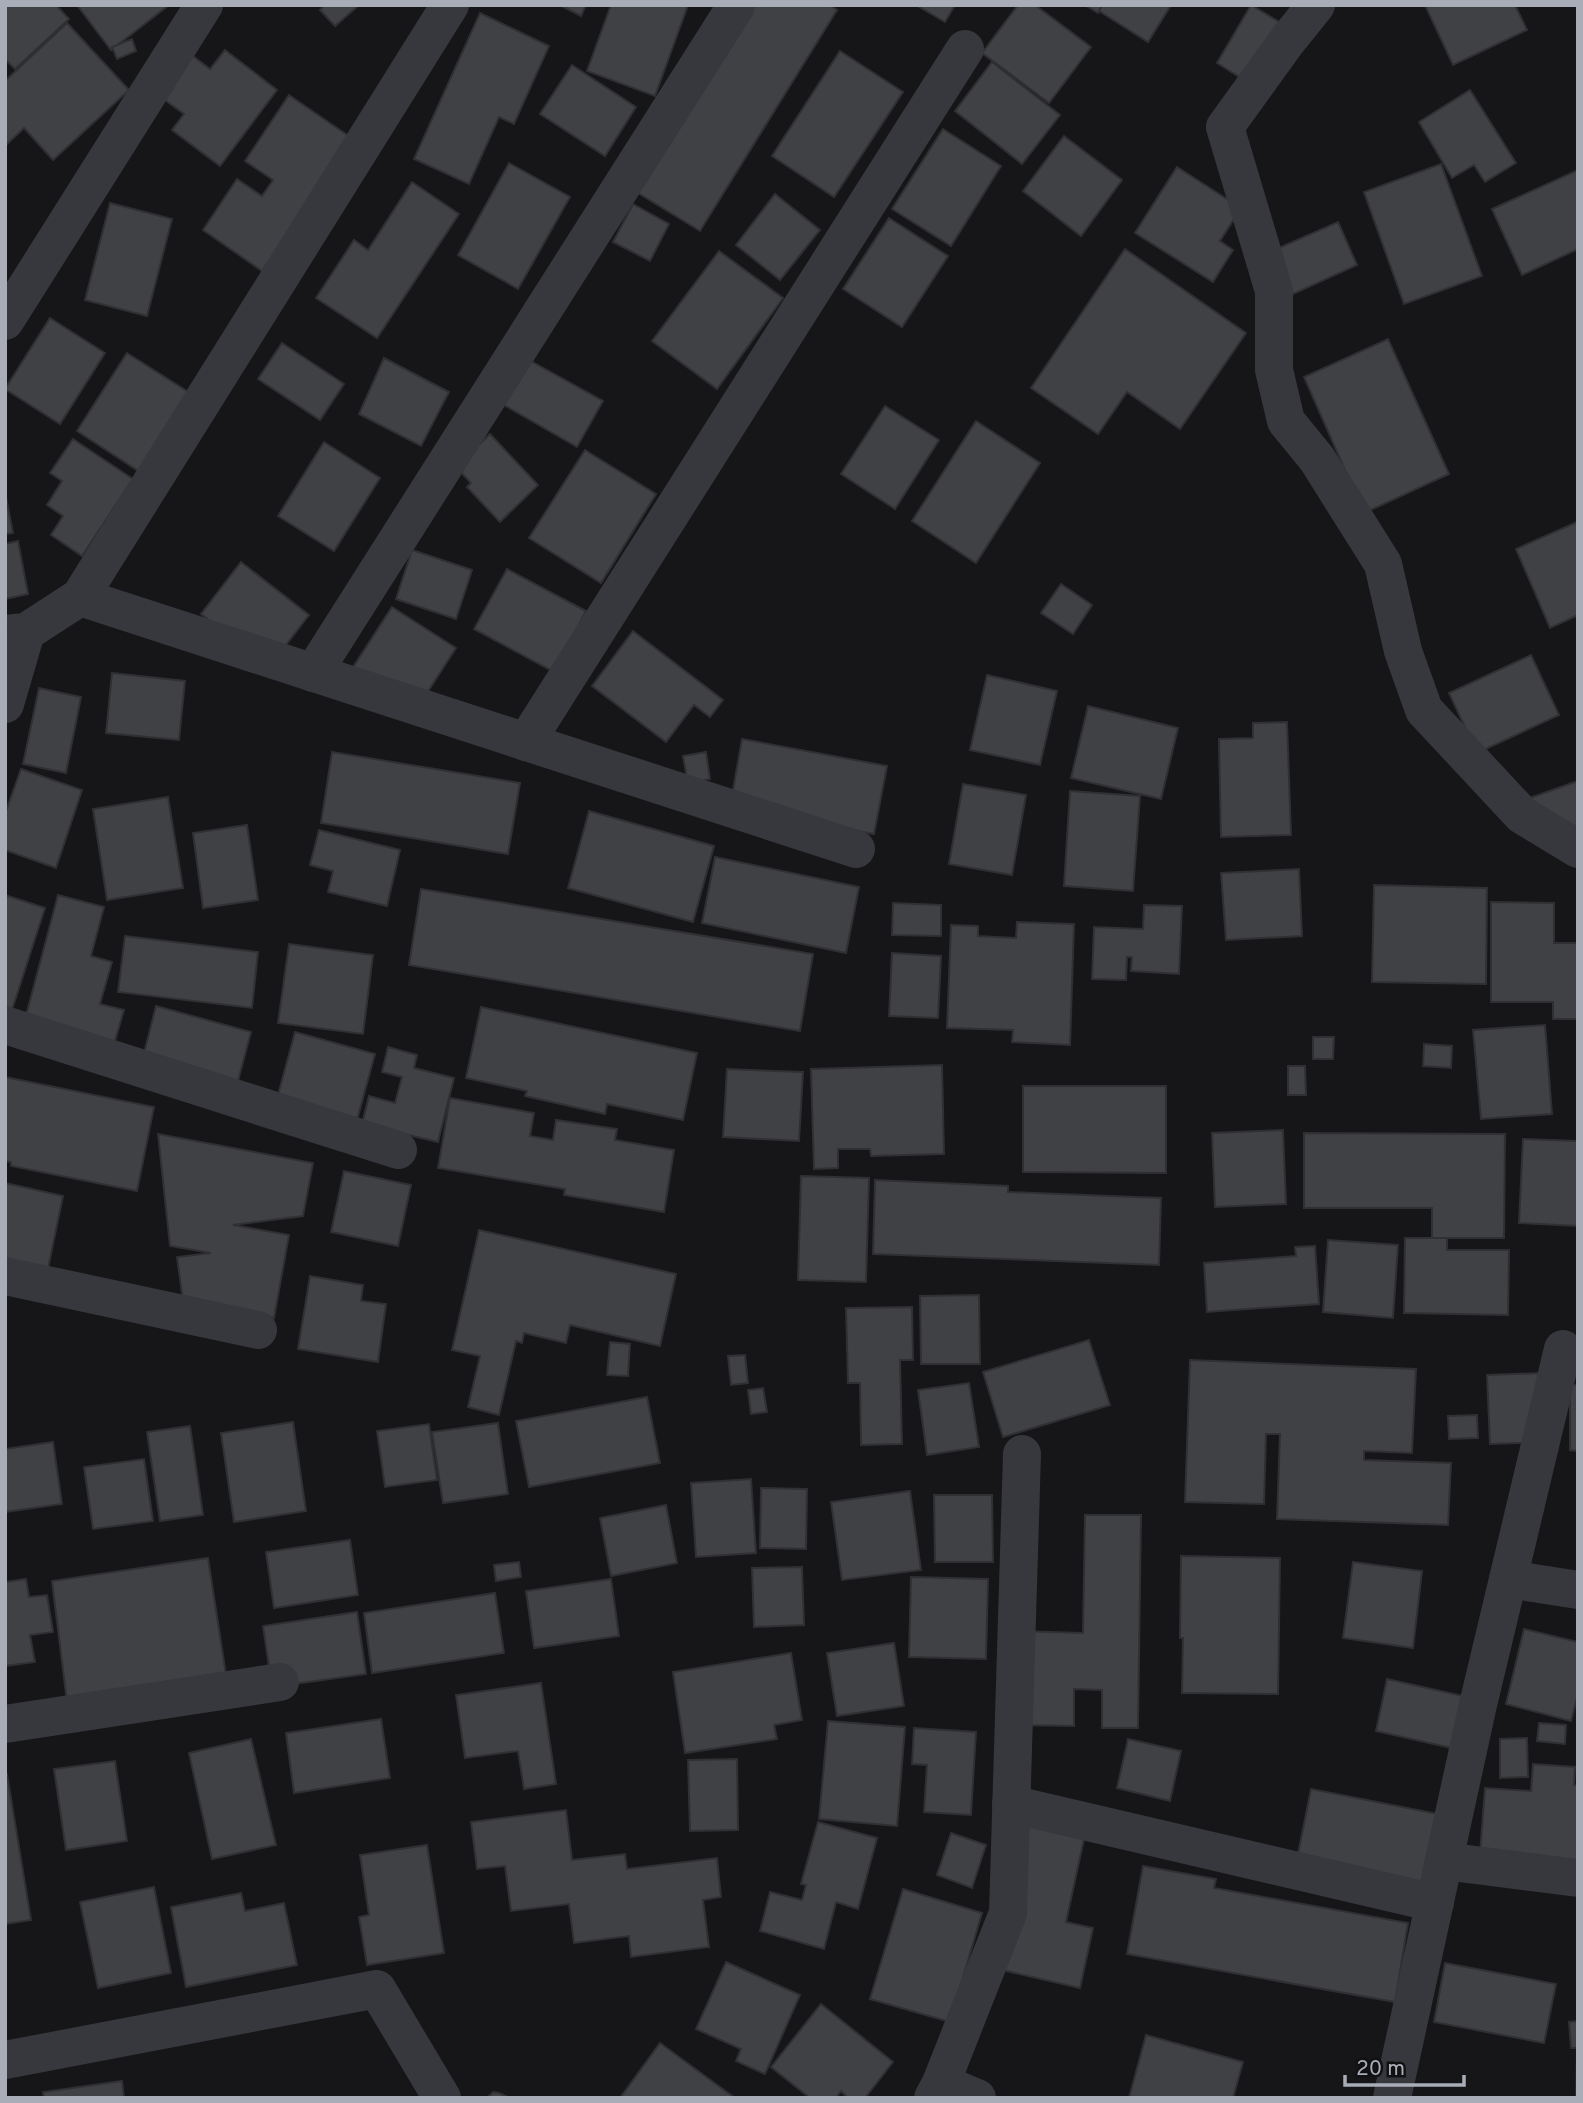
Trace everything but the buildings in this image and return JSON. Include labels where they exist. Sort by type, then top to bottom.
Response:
[{"type":"street","points":[[5,321],[204,5]]},
{"type":"street","points":[[5,704],[15,633],[79,597],[450,5]]},
{"type":"street","points":[[1316,5],[1286,41],[1225,127],[1274,291],[1273,370],[1286,421],[1317,459],[1383,564],[1403,651],[1424,710],[1522,815],[1578,849]]},
{"type":"street","points":[[313,673],[736,6]]},
{"type":"street","points":[[526,742],[965,49]]},
{"type":"street","points":[[79,597],[856,849]]},
{"type":"street","points":[[5,1026],[398,1150]]},
{"type":"street","points":[[5,1276],[258,1330]]},
{"type":"street","points":[[1392,2098],[1508,1579],[1563,1349]]},
{"type":"street","points":[[977,2098],[937,2090],[1008,1913],[1022,1454]]},
{"type":"street","points":[[1508,1579],[1578,1590]]},
{"type":"street","points":[[5,1724],[280,1682]]},
{"type":"street","points":[[1011,1804],[1435,1903]]},
{"type":"street","points":[[1444,1861],[1578,1878]]},
{"type":"street","points":[[5,2060],[377,1989],[442,2098]]}]
